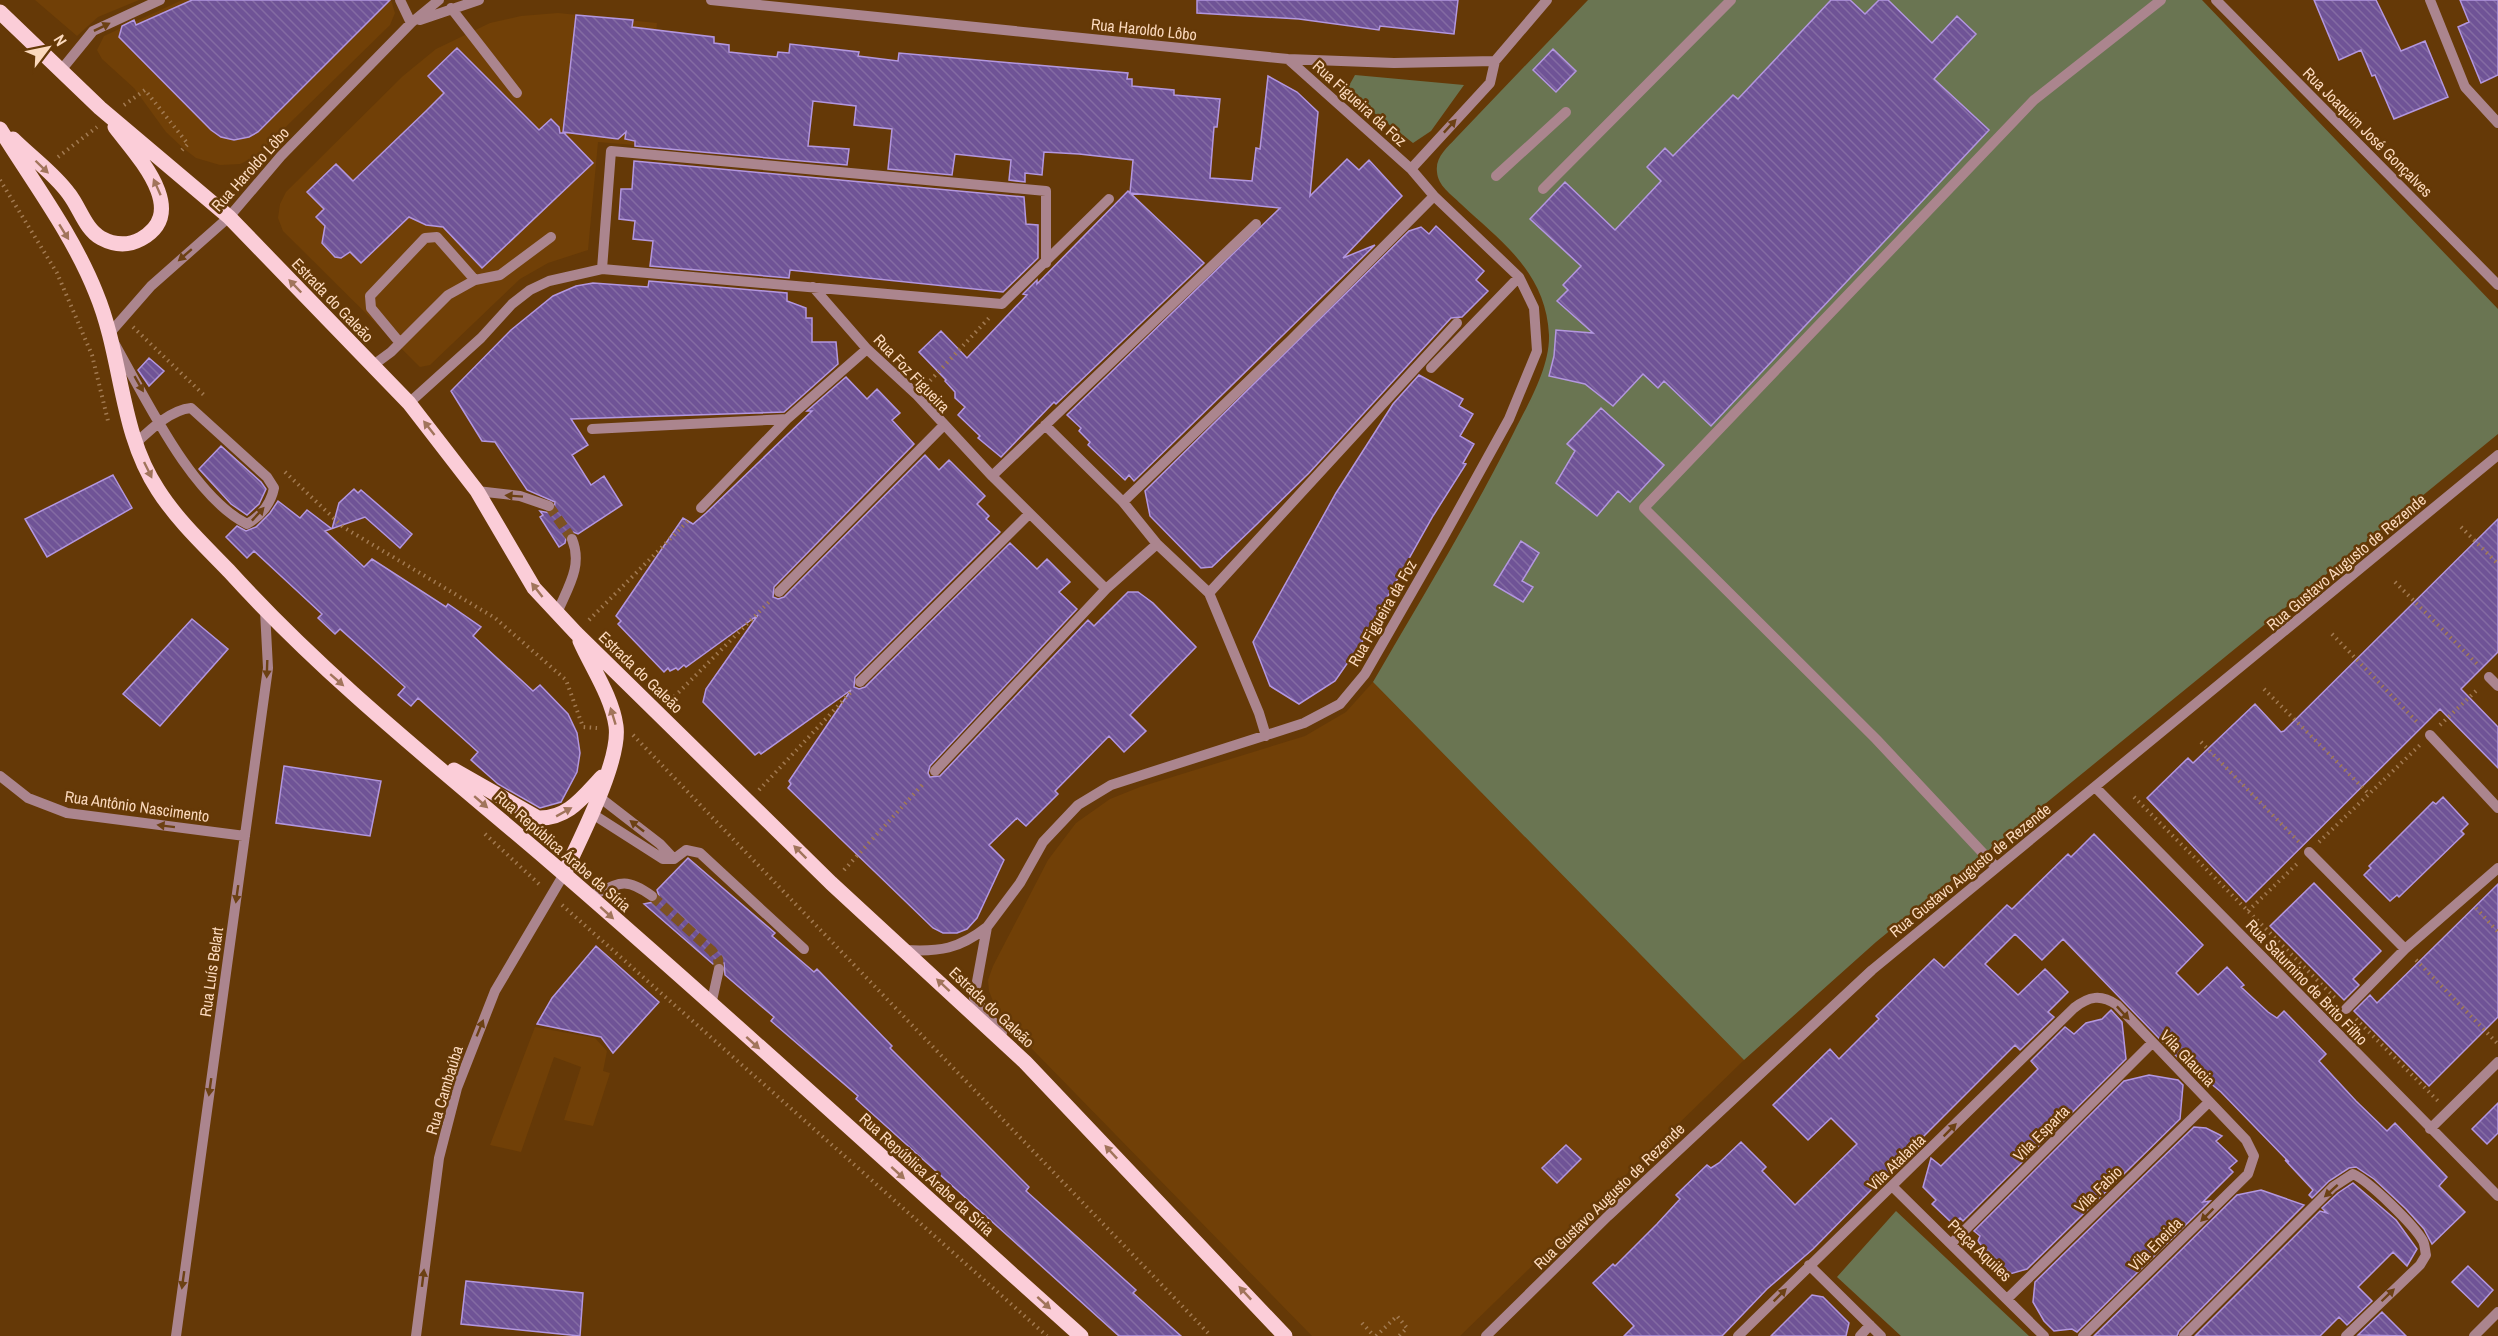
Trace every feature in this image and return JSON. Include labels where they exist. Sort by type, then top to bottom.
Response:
[{"type":"main road","name":"Estrada do Galeão","points":[[0,12],[62,69],[100,108],[229,217],[410,404],[477,491],[534,588],[557,613],[831,883],[1025,1062],[1285,1336]]},
{"type":"main road","points":[[0,128],[68,193],[91,230],[107,241],[126,244],[144,237],[152,230],[161,211],[162,201],[155,181],[100,108]]},
{"type":"main road","points":[[0,128],[81,261],[97,295],[109,334]]},
{"type":"main road","name":"Rua República Árabe da Síria","points":[[109,334],[135,444],[158,491],[265,611],[333,677],[564,874],[1081,1336]]},
{"type":"main road","points":[[564,874],[598,796],[616,728],[603,690],[576,633]]},
{"type":"main road","points":[[421,750],[538,818],[551,819],[565,814],[606,772]]},
{"type":"street","points":[[62,69],[93,31],[160,0]]},
{"type":"street","points":[[400,0],[411,23]]},
{"type":"street","name":"Rua Haroldo Lôbo","points":[[109,334],[122,316],[179,259],[229,217],[281,156],[411,23],[439,0]]},
{"type":"street","name":"Rua Haroldo Lôbo","points":[[411,23],[479,0]]},
{"type":"street","name":"Rua Haroldo Lôbo","points":[[711,0],[1288,59],[1394,63],[1495,61]]},
{"type":"street","points":[[1495,61],[1547,0]]},
{"type":"street","points":[[1543,189],[1731,0]]},
{"type":"street","points":[[1996,867],[1876,738],[1644,508],[2034,100],[2161,0]]},
{"type":"street","name":"Rua Joaquim José Gonçalves","points":[[2216,0],[2498,285]]},
{"type":"street","points":[[2430,0],[2466,87],[2498,123]]},
{"type":"street","points":[[451,8],[517,93]]},
{"type":"street","name":"Rua Figueira da Foz","points":[[905,950],[924,951],[955,946],[968,942],[987,927],[1020,883],[1043,842],[1078,805],[1111,785],[1304,723],[1340,704],[1365,674],[1509,419],[1537,351],[1534,308],[1519,277],[1434,196],[1411,169],[1288,59]]},
{"type":"street","name":"Rua Figueira da Foz","points":[[1411,169],[1490,83],[1495,61]]},
{"type":"street","points":[[1496,176],[1566,112]]},
{"type":"street","points":[[602,268],[612,151],[1046,191],[1046,263]]},
{"type":"street","points":[[1123,502],[1290,341],[1434,196]]},
{"type":"street","points":[[410,404],[481,338],[512,304],[549,281],[602,268],[1002,304],[1046,263],[1108,199]]},
{"type":"street","points":[[992,476],[1256,224]]},
{"type":"street","points":[[400,343],[371,308],[369,297],[425,238],[437,237],[475,280]]},
{"type":"street","points":[[372,366],[400,343],[448,295],[475,280],[500,275],[551,237]]},
{"type":"street","points":[[1431,369],[1519,277]]},
{"type":"street","name":"Rua Foz Figueira","points":[[813,287],[867,349],[917,395],[943,426],[1028,515],[1106,589]]},
{"type":"street","points":[[1209,593],[1457,323]]},
{"type":"street","points":[[109,334],[160,422],[192,475],[229,513],[247,524],[255,520],[272,498],[274,488],[267,477],[191,408],[184,409],[160,422],[135,444]]},
{"type":"street","points":[[701,508],[787,419],[867,349]]},
{"type":"street","points":[[592,429],[787,419]]},
{"type":"street","points":[[1045,425],[1123,502],[1157,544],[1209,593],[1259,713],[1266,736]]},
{"type":"street","points":[[779,592],[943,426]]},
{"type":"street","name":"Rua Gustavo Augusto de Rezende","points":[[1486,1336],[1608,1216],[1855,986],[1996,867],[2096,788],[2498,455]]},
{"type":"street","points":[[477,491],[520,496],[549,506]]},
{"type":"street","points":[[860,682],[1028,515]]},
{"type":"street","points":[[557,613],[577,566],[577,551],[572,539]]},
{"type":"street","points":[[935,771],[1106,589],[1157,544]]},
{"type":"street","name":"Rua Luís Belart","points":[[176,1336],[268,668],[265,611]]},
{"type":"street","points":[[2489,677],[2498,686]]},
{"type":"street","points":[[2430,735],[2498,808]]},
{"type":"street","name":"Rua Antônio Nascimento","points":[[0,776],[28,798],[67,813],[245,836]]},
{"type":"street","name":"Rua Saturnino de Brito Filho","points":[[2096,788],[2498,1196]]},
{"type":"street","points":[[598,796],[660,844],[674,859]]},
{"type":"street","points":[[591,813],[663,859],[674,859],[686,850],[700,853],[804,949]]},
{"type":"street","points":[[2309,852],[2405,949]]},
{"type":"street","points":[[2346,1009],[2405,949],[2498,868]]},
{"type":"street","name":"Rua Cambaúba","points":[[416,1336],[439,1158],[457,1088],[495,991],[564,874]]},
{"type":"street","points":[[589,897],[626,883],[635,884],[652,896]]},
{"type":"street","name":"Rua Figueira da Foz","points":[[987,927],[974,998],[1025,1062]]},
{"type":"street","points":[[711,1005],[719,969]]},
{"type":"street","name":"Vila Glaucia","points":[[2074,1008],[2085,999],[2097,996],[2108,999],[2252,1149],[2254,1156],[2248,1174]]},
{"type":"street","name":"Vila Atalanta","points":[[1738,1336],[2074,1008]]},
{"type":"street","name":"Vila Esparta","points":[[1951,1244],[2152,1043]]},
{"type":"street","points":[[2430,1129],[2498,1062]]},
{"type":"street","name":"Vila Fabio","points":[[2008,1298],[2209,1102]]},
{"type":"street","name":"Vila Eneida","points":[[2083,1336],[2248,1174]]},
{"type":"street","points":[[2184,1336],[2333,1187],[2353,1174],[2368,1184],[2410,1226],[2423,1242],[2426,1255],[2420,1265],[2346,1336]]},
{"type":"street","name":"Praça Aquiles","points":[[1893,1187],[2044,1336]]},
{"type":"street","points":[[1809,1265],[1881,1336]]},
{"type":"street","points":[[2474,1336],[2498,1312]]},
{"type":"street","points":[[1860,1336],[1870,1325]]},
{"type":"path","points":[[917,395],[1002,304]]},
{"type":"path","points":[[122,316],[207,398]]},
{"type":"path","points":[[283,471],[343,527],[495,618],[566,680],[583,727],[616,728],[636,736],[1211,1336]]},
{"type":"path","points":[[576,633],[701,508]]},
{"type":"path","points":[[2461,528],[2498,564]]},
{"type":"path","points":[[2248,911],[2489,677],[2395,582]]},
{"type":"path","points":[[659,712],[779,592]]},
{"type":"path","points":[[2332,634],[2430,735]]},
{"type":"path","points":[[749,802],[860,682]]},
{"type":"path","points":[[2264,689],[2368,794]]},
{"type":"path","points":[[2201,742],[2309,852]]},
{"type":"path","points":[[831,883],[935,771]]},
{"type":"path","points":[[2134,797],[2439,1102],[2446,1095]]},
{"type":"path","points":[[2466,897],[2498,932]]},
{"type":"path","points":[[2405,949],[2498,1044]]},
{"type":"path","points":[[1362,1323],[1375,1336],[1397,1316],[1407,1328],[1399,1336]]},
{"type":"shaded area","points":[[35,0],[139,0],[98,17],[77,36]]},
{"type":"shaded area","points":[[182,0],[391,0],[395,13],[390,25],[255,157],[240,164],[220,165],[196,158],[183,148],[166,132],[134,88],[102,59],[97,50],[104,36]]},
{"type":"shaded area","points":[[558,13],[657,23],[646,146],[598,142],[588,250],[548,263],[520,279],[430,365],[420,367],[283,231],[278,218],[280,204],[286,192],[403,76],[436,49],[490,23],[521,16]]},
{"type":"shaded area","points":[[1373,682],[1744,1060],[1460,1336],[1312,1336],[998,1014],[989,991],[988,980],[993,966],[1048,860],[1076,823],[1110,799],[1140,787],[1305,736],[1346,712]]},
{"type":"shaded area","points":[[535,1027],[595,1038],[607,1051],[603,1071],[610,1073],[593,1126],[564,1120],[581,1067],[554,1057],[521,1152],[490,1145]]},
{"type":"green space","points":[[1588,0],[2202,0],[2498,309],[2498,434],[1876,942],[1744,1060],[1373,682],[1498,464],[1537,385],[1548,347],[1546,313],[1531,277],[1507,246],[1442,186],[1438,177],[1438,162],[1449,145]]},
{"type":"green space","points":[[1355,75],[1464,85],[1431,131],[1413,143],[1346,91]]},
{"type":"green space","points":[[1896,1211],[2029,1336],[1901,1336],[1837,1277]]},
{"type":"building","points":[[192,0],[390,0],[258,132],[249,137],[234,140],[221,137],[211,130],[119,37],[122,26],[134,20],[136,25]]},
{"type":"building","points":[[1197,0],[1458,0],[1454,34],[1380,26],[1379,30],[1299,19],[1197,13]]},
{"type":"building","points":[[1831,0],[1850,0],[1865,14],[1879,0],[1888,0],[1932,43],[1957,16],[1976,34],[1934,79],[1989,130],[1711,426],[1664,381],[1658,388],[1643,374],[1613,406],[1585,384],[1549,376],[1554,356],[1556,330],[1593,333],[1557,301],[1568,290],[1563,285],[1581,266],[1530,219],[1565,182],[1615,230],[1661,181],[1647,167],[1665,148],[1673,156],[1733,95],[1738,99]]},
{"type":"building","points":[[2314,0],[2376,0],[2401,51],[2425,41],[2448,97],[2394,119],[2375,75],[2372,76],[2361,50],[2339,60]]},
{"type":"building","points":[[2460,0],[2498,0],[2498,75],[2481,83],[2458,27],[2469,22]]},
{"type":"building","points":[[576,15],[633,20],[632,27],[714,37],[714,43],[729,45],[729,52],[777,57],[778,52],[789,53],[790,44],[859,52],[858,56],[898,61],[899,53],[1128,73],[1127,79],[1132,79],[1132,86],[1174,90],[1174,95],[1220,99],[1217,127],[1214,127],[1210,178],[1252,181],[1256,148],[1260,149],[1268,76],[1297,92],[1318,112],[1310,196],[1347,159],[1359,170],[1369,160],[1402,196],[1343,258],[1375,245],[1134,481],[1129,475],[1125,480],[1088,445],[1090,442],[1079,431],[1081,428],[1067,415],[1280,208],[1130,193],[1133,160],[1079,154],[1044,152],[1042,175],[1025,173],[1025,182],[1009,180],[1011,160],[955,154],[952,175],[888,169],[892,129],[854,125],[856,106],[813,101],[808,146],[849,149],[847,165],[635,146],[635,141],[625,139],[626,132],[618,139],[563,132]]},
{"type":"building","points":[[457,48],[539,130],[551,119],[559,127],[560,133],[564,133],[593,163],[482,268],[443,227],[426,225],[409,217],[361,263],[350,252],[341,258],[335,257],[322,243],[325,226],[316,217],[324,209],[307,192],[336,164],[353,181],[426,111],[444,93],[428,76]]},
{"type":"building","points":[[1553,49],[1576,71],[1556,92],[1533,70]]},
{"type":"building","points":[[634,161],[1024,197],[1026,224],[1038,225],[1038,258],[1003,292],[790,270],[789,278],[650,266],[653,241],[633,239],[635,221],[619,219],[621,189],[632,189]]},
{"type":"building","points":[[1128,191],[1204,263],[1056,404],[1054,402],[1001,457],[978,438],[980,436],[958,415],[965,407],[955,398],[955,392],[946,380],[919,352],[941,331],[967,358],[1027,295],[1023,294],[1037,280],[1037,284]]},
{"type":"building","points":[[1436,226],[1484,271],[1476,280],[1488,291],[1462,317],[1451,318],[1309,473],[1255,526],[1212,567],[1201,568],[1150,516],[1145,491],[1409,231],[1421,227],[1429,234]]},
{"type":"building","points":[[649,281],[787,293],[787,301],[806,308],[806,318],[812,318],[812,342],[836,342],[838,364],[784,412],[571,419],[588,445],[572,455],[591,485],[604,476],[622,505],[578,534],[567,533],[565,543],[559,547],[540,517],[543,515],[540,511],[550,513],[554,511],[555,502],[527,490],[495,442],[482,441],[451,391],[511,330],[553,296],[576,286],[593,283],[648,287]]},
{"type":"building","points":[[149,358],[164,371],[149,386],[138,370]]},
{"type":"building","points":[[1419,375],[1463,399],[1459,406],[1473,414],[1460,436],[1474,444],[1463,463],[1466,464],[1433,516],[1362,642],[1335,681],[1299,704],[1270,686],[1253,642],[1336,493],[1393,404]]},
{"type":"building","points":[[846,377],[867,399],[877,389],[900,413],[892,420],[914,444],[774,587],[773,597],[778,599],[784,597],[925,455],[939,470],[949,460],[985,496],[977,504],[989,516],[986,519],[1000,532],[855,677],[854,687],[859,689],[865,687],[1010,543],[1037,569],[1047,559],[1070,582],[1059,592],[1077,609],[930,766],[928,773],[930,777],[940,776],[1088,620],[1094,626],[1128,592],[1138,592],[1153,603],[1196,647],[1130,715],[1146,731],[1124,752],[1109,736],[1055,791],[1058,794],[1026,826],[1017,818],[989,845],[1004,860],[977,918],[967,929],[957,933],[943,933],[933,928],[788,788],[791,784],[789,781],[851,690],[761,754],[759,752],[755,755],[703,702],[706,689],[758,615],[686,667],[684,665],[678,670],[676,668],[670,671],[668,668],[664,672],[618,624],[621,621],[616,616],[683,518],[693,524],[706,513],[812,411],[807,411]]},
{"type":"building","points":[[1601,408],[1664,465],[1630,502],[1618,491],[1597,516],[1556,483],[1575,451],[1567,444]]},
{"type":"building","points":[[221,446],[266,489],[259,504],[247,515],[231,504],[199,469]]},
{"type":"building","points":[[113,475],[132,508],[47,557],[25,519]]},
{"type":"building","points":[[354,489],[358,493],[361,490],[412,534],[400,548],[365,517],[332,529],[339,503]]},
{"type":"building","points":[[278,501],[300,518],[307,510],[332,529],[325,531],[364,567],[372,559],[446,607],[448,604],[481,627],[473,636],[533,691],[540,685],[568,714],[577,733],[580,753],[577,772],[561,802],[540,808],[498,784],[471,760],[478,752],[418,698],[411,706],[398,695],[405,687],[340,629],[335,634],[318,618],[322,614],[254,551],[247,558],[226,537],[237,526],[246,531],[256,527]]},
{"type":"building","points":[[2498,519],[2498,652],[2461,689],[2498,727],[2498,768],[2440,709],[2246,902],[2147,798],[2188,758],[2193,763],[2255,704],[2281,732],[2284,731]]},
{"type":"building","points":[[1521,541],[1539,553],[1522,581],[1533,587],[1523,602],[1494,585]]},
{"type":"building","points":[[192,619],[228,649],[160,726],[123,694]]},
{"type":"building","points":[[284,766],[381,781],[370,836],[276,823]]},
{"type":"building","points":[[2443,797],[2468,824],[2461,831],[2464,834],[2399,897],[2397,895],[2390,901],[2364,875],[2371,868],[2369,866],[2433,802],[2436,804]]},
{"type":"building","points":[[2094,834],[2203,945],[2176,973],[2198,995],[2227,967],[2244,985],[2241,987],[2268,1012],[2277,1018],[2284,1011],[2326,1054],[2319,1061],[2356,1101],[2387,1131],[2395,1123],[2447,1177],[2439,1186],[2465,1212],[2432,1244],[2424,1229],[2406,1209],[2374,1179],[2356,1167],[2349,1168],[2329,1181],[2312,1198],[2309,1195],[2313,1190],[2285,1160],[2289,1162],[2221,1092],[2184,1061],[2184,1064],[2063,939],[2042,960],[2015,934],[1985,964],[2018,995],[2045,969],[2068,992],[2048,1012],[2054,1017],[2020,1050],[2015,1045],[1917,1143],[1920,1146],[1878,1187],[1876,1185],[1813,1249],[1767,1289],[1722,1336],[1624,1336],[1634,1326],[1593,1283],[1613,1264],[1615,1266],[1657,1224],[1680,1199],[1676,1195],[1707,1165],[1711,1168],[1719,1163],[1741,1142],[1766,1167],[1762,1171],[1795,1205],[1857,1144],[1831,1118],[1808,1140],[1773,1105],[1830,1049],[1839,1059],[1879,1019],[1876,1016],[1934,959],[1944,968],[2007,905],[2012,909],[2068,854],[2071,857]]},
{"type":"building","points":[[688,858],[775,933],[772,936],[814,972],[817,969],[892,1046],[890,1048],[1029,1187],[1026,1191],[1136,1290],[1133,1293],[1181,1336],[1119,1336],[856,1099],[858,1096],[771,1021],[774,1017],[725,975],[724,963],[713,964],[644,904],[658,901],[657,890]]},
{"type":"building","points":[[2314,883],[2381,951],[2353,979],[2359,985],[2344,1000],[2270,926]]},
{"type":"building","points":[[2498,884],[2498,1017],[2429,1086],[2354,1011],[2370,995],[2377,1003]]},
{"type":"building","points":[[596,946],[659,1002],[613,1053],[601,1037],[537,1024],[552,998]]},
{"type":"building","points":[[2111,1010],[2122,1022],[2126,1059],[1963,1221],[1960,1218],[1952,1223],[1932,1204],[1936,1200],[1923,1187],[1931,1158],[1941,1166],[2038,1069],[2031,1061],[2065,1027],[2074,1034],[2086,1023],[2102,1019]]},
{"type":"building","points":[[2149,1075],[2178,1080],[2183,1085],[2180,1119],[2027,1269],[2003,1276],[1982,1256],[1986,1252],[1978,1241],[1980,1236],[1974,1231],[2124,1081]]},
{"type":"building","points":[[2498,1103],[2498,1133],[2487,1144],[2472,1129]]},
{"type":"building","points":[[2194,1127],[2206,1128],[2222,1136],[2216,1141],[2237,1161],[2229,1168],[2233,1172],[2203,1202],[2210,1201],[2077,1332],[2072,1329],[2054,1331],[2044,1321],[2033,1302],[2035,1282]]},
{"type":"building","points":[[1566,1145],[1581,1159],[1557,1183],[1542,1168]]},
{"type":"building","points":[[2353,1183],[2396,1220],[2417,1249],[2407,1266],[2393,1252],[2358,1287],[2372,1301],[2347,1325],[2339,1317],[2320,1336],[2195,1336],[2320,1211],[2327,1213],[2322,1208]]},
{"type":"building","points":[[2261,1190],[2304,1205],[2179,1331],[2177,1336],[2094,1336],[2237,1195]]},
{"type":"building","points":[[2468,1266],[2493,1290],[2478,1307],[2452,1282]]},
{"type":"building","points":[[466,1281],[583,1293],[580,1336],[461,1324]]},
{"type":"building","points":[[1812,1295],[1823,1297],[1849,1323],[1846,1336],[1771,1336]]},
{"type":"building","points":[[2382,1312],[2406,1336],[2358,1335]]},
{"type":"tunnel","points":[[549,506],[572,539]]},
{"type":"tunnel","points":[[652,896],[712,951],[718,959],[719,969]]}]
